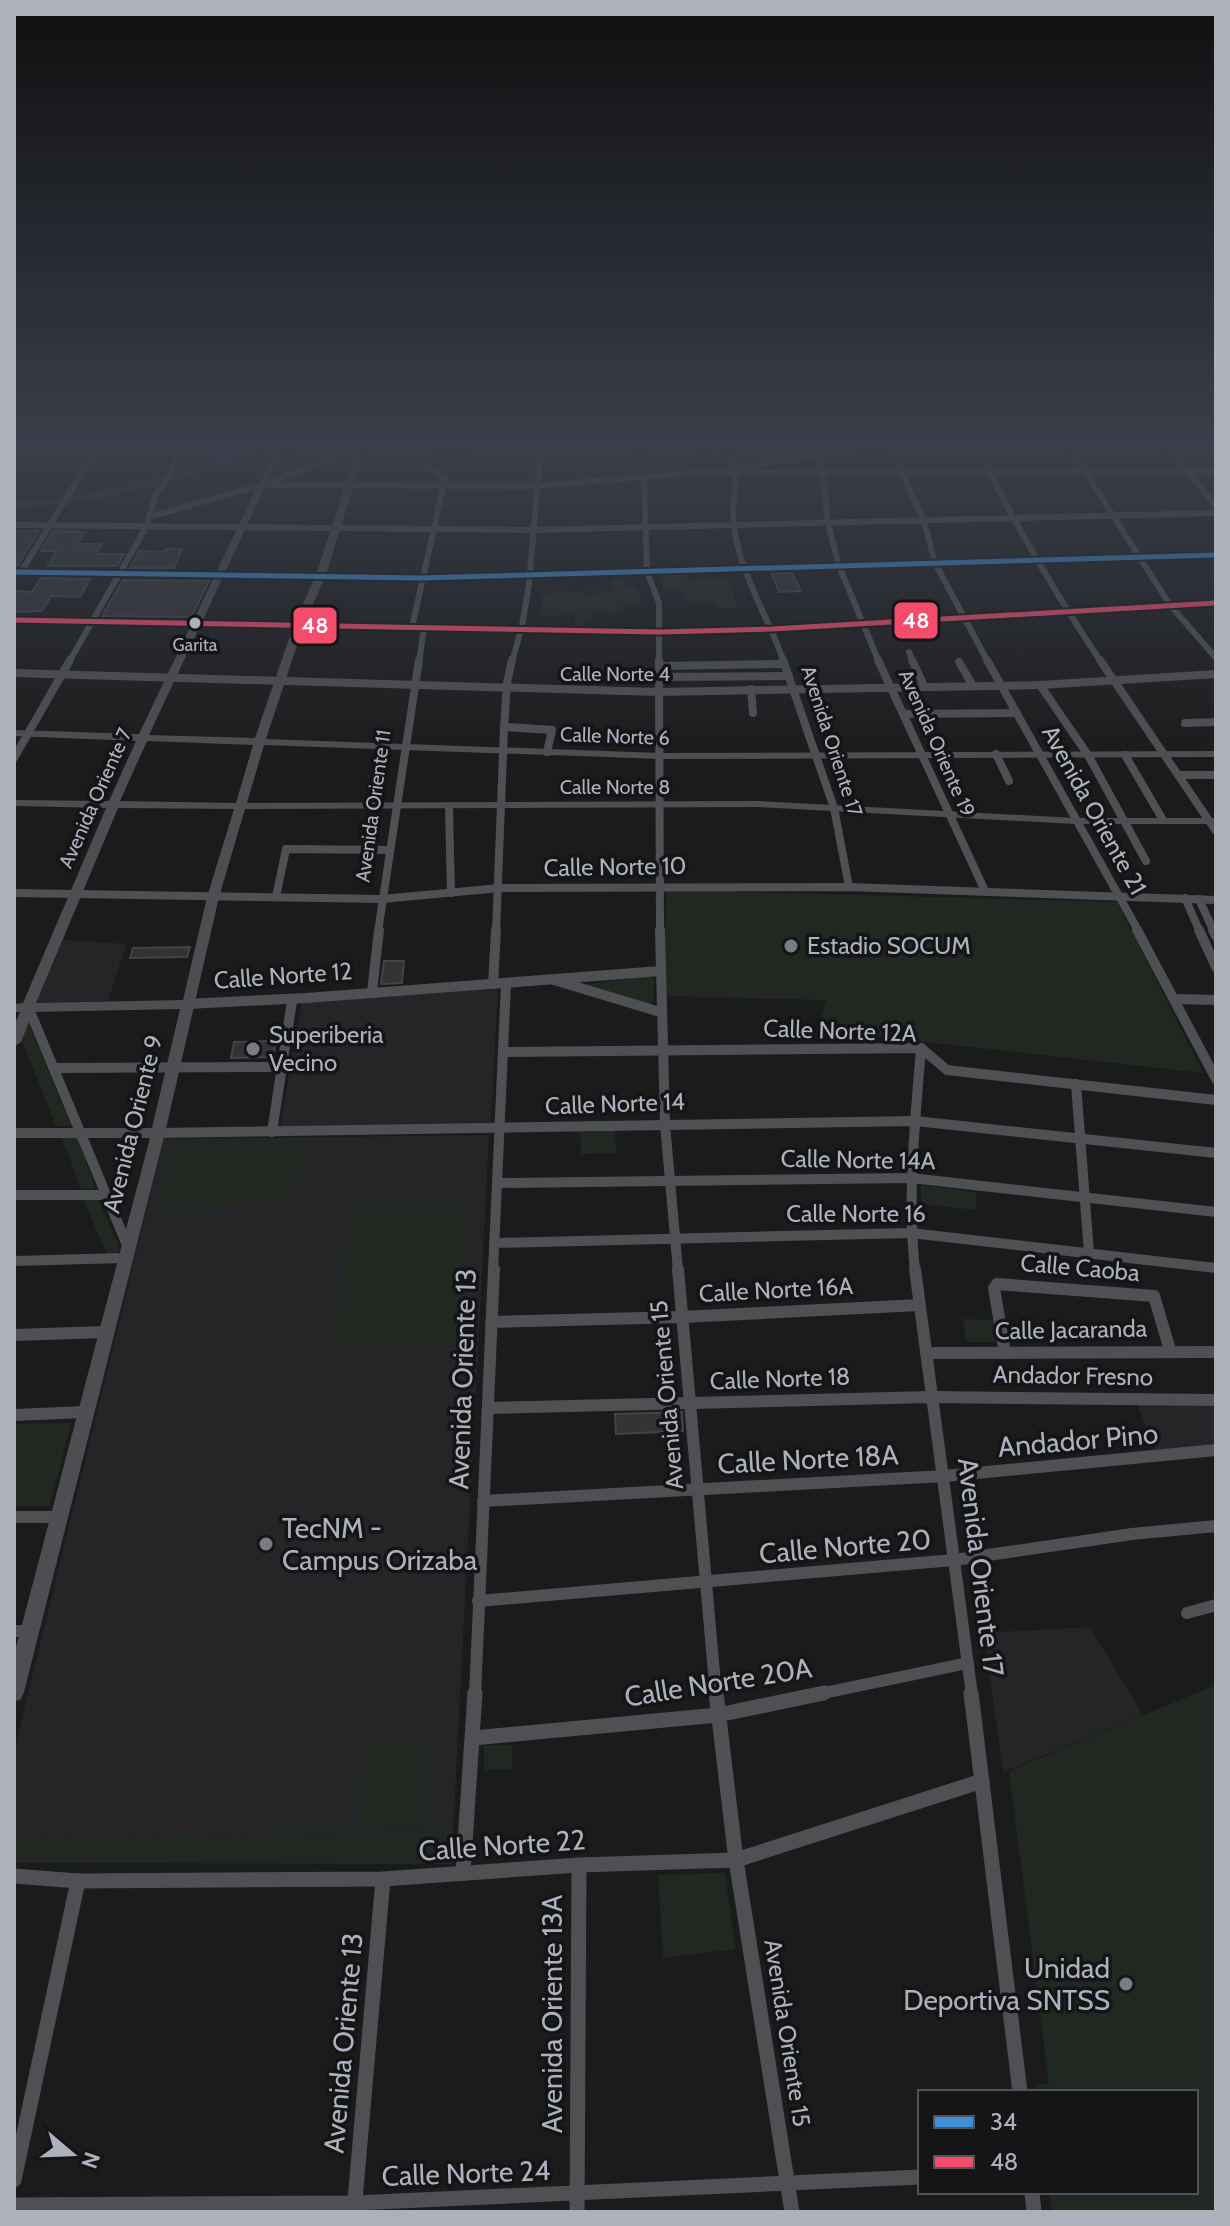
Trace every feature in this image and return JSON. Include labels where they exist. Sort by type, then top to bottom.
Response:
[{"type":"street","points":[[17,572],[34,549]]},
{"type":"street","points":[[14,758],[133,549]]},
{"type":"street","name":"Avenida Oriente 7","points":[[14,1042],[21,1008],[230,549]]},
{"type":"street","name":"Avenida Oriente 9","points":[[14,1692],[22,1631],[59,1517],[158,1133],[213,897],[260,740],[328,549]]},
{"type":"street","points":[[412,627],[430,549]]},
{"type":"street","points":[[493,984],[500,888],[498,806],[501,750],[506,727],[506,689],[521,627],[532,549]]},
{"type":"street","name":"Avenida Oriente 15","points":[[647,549],[647,572],[659,603],[660,632],[661,1049],[696,1489],[736,1860],[790,2183],[792,2212]]},
{"type":"street","name":"Avenida Oriente 17","points":[[739,549],[744,569],[772,629],[818,757],[834,808],[849,887]]},
{"type":"street","name":"Avenida Oriente 19","points":[[835,549],[862,624],[985,891]]},
{"type":"street","name":"Avenida Oriente 21","points":[[931,549],[935,563],[963,617],[1176,999],[1216,1079]]},
{"type":"street","points":[[1030,549],[1113,682],[1214,824]]},
{"type":"street","points":[[1135,549],[1170,605],[1216,658]]},
{"type":"street","points":[[17,572],[422,578],[1216,555]]},
{"type":"street","points":[[14,620],[521,627],[660,632],[772,629],[1216,603]]},
{"type":"street","name":"Avenida Oriente 11","points":[[372,992],[382,899],[424,627]]},
{"type":"street","points":[[909,652],[924,686]]},
{"type":"street","points":[[959,662],[973,686]]},
{"type":"street","points":[[659,666],[784,664]]},
{"type":"street","name":"Calle Norte 4","points":[[14,673],[658,692],[1040,685],[1216,674]]},
{"type":"street","points":[[659,677],[789,676]]},
{"type":"street","points":[[1040,685],[1088,755],[1146,861]]},
{"type":"street","points":[[751,689],[753,713]]},
{"type":"street","points":[[906,714],[1017,713]]},
{"type":"street","points":[[1185,723],[1216,722]]},
{"type":"street","points":[[506,727],[552,730],[547,752]]},
{"type":"street","name":"Calle Norte 6","points":[[14,733],[661,756],[1216,754]]},
{"type":"street","points":[[996,754],[1009,781]]},
{"type":"street","points":[[1125,755],[1163,820]]},
{"type":"street","points":[[1179,775],[1216,775]]},
{"type":"street","name":"Calle Norte 8","points":[[14,803],[239,806],[757,804],[950,816],[1075,821],[1163,820],[1214,824]]},
{"type":"street","points":[[449,806],[451,893]]},
{"type":"street","points":[[276,897],[286,849],[389,850]]},
{"type":"street","name":"Calle Norte 10","points":[[14,893],[382,899],[500,888],[849,887],[1216,900]]},
{"type":"street","points":[[1185,898],[1212,948],[1216,967]]},
{"type":"street","points":[[1199,899],[1216,936]]},
{"type":"street","name":"Calle Norte 12","points":[[21,1008],[292,1001],[372,992],[661,971]]},
{"type":"street","points":[[570,987],[572,976]]},
{"type":"street","name":"Calle Norte 12","points":[[554,980],[660,1012]]},
{"type":"street","name":"Avenida Oriente 13","points":[[463,1873],[473,1738],[506,984]]},
{"type":"street","points":[[1176,999],[1216,1000]]},
{"type":"street","points":[[272,1132],[292,1001]]},
{"type":"street","points":[[14,1261],[126,1251],[56,1068],[21,1008]]},
{"type":"street","name":"Avenida Oriente 17","points":[[921,1048],[911,1178],[911,1233],[930,1397],[945,1476],[1020,2090]]},
{"type":"street","name":"Calle Norte 12A","points":[[503,1052],[921,1048],[947,1070],[1216,1100]]},
{"type":"street","points":[[56,1068],[282,1067]]},
{"type":"street","points":[[1076,1084],[1089,1253]]},
{"type":"street","name":"Calle Norte 14","points":[[14,1133],[500,1129],[915,1121],[1216,1153]]},
{"type":"street","name":"Calle Norte 14A","points":[[498,1183],[911,1178],[1216,1212]]},
{"type":"street","points":[[14,1195],[106,1195]]},
{"type":"street","name":"Calle Norte 16","points":[[494,1243],[911,1233],[1216,1268]]},
{"type":"street","name":"Calle Caoba","points":[[1005,1353],[994,1285],[1154,1296],[1170,1350]]},
{"type":"street","name":"Calle Norte 16A","points":[[491,1322],[683,1317],[919,1305]]},
{"type":"street","points":[[14,1335],[105,1332]]},
{"type":"street","name":"Calle Jacaranda","points":[[926,1353],[1216,1352]]},
{"type":"street","name":"Calle Norte 18","points":[[488,1408],[930,1397]]},
{"type":"street","name":"Andador Fresno","points":[[930,1397],[1216,1400]]},
{"type":"street","points":[[14,1415],[84,1412]]},
{"type":"street","name":"Andador Pino","points":[[945,1476],[1216,1450]]},
{"type":"street","name":"Calle Norte 18A","points":[[483,1501],[945,1476]]},
{"type":"street","points":[[14,1517],[59,1517]]},
{"type":"street","name":"Calle Norte 20","points":[[478,1601],[954,1560],[1132,1534],[1216,1526]]},
{"type":"street","points":[[1187,1613],[1216,1605]]},
{"type":"street","name":"Calle Norte 20A","points":[[473,1738],[718,1715],[968,1663]]},
{"type":"street","name":"Calle Norte 22","points":[[14,1876],[78,1881],[383,1879],[579,1865],[736,1860],[982,1781]]},
{"type":"street","name":"Avenida Oriente 13A","points":[[577,2203],[579,1865]]},
{"type":"street","name":"Avenida Oriente 13","points":[[354,2208],[383,1879]]},
{"type":"street","points":[[14,2180],[78,1881]]},
{"type":"street","name":"Calle Norte 24","points":[[14,2205],[354,2208],[577,2203],[790,2183],[918,2177]]},
{"type":"shaded area","points":[[683,573],[687,581],[729,579],[738,608],[716,609],[714,603],[685,601],[682,589],[664,590],[658,574]]},
{"type":"shaded area","points":[[614,579],[624,579],[627,587],[637,587],[642,604],[623,605],[624,613],[601,614],[601,609],[593,609],[591,619],[583,619],[582,627],[574,627],[576,613],[545,617],[541,611],[542,595],[579,590],[585,596],[609,592]]},
{"type":"shaded area","points":[[666,890],[1117,902],[1203,1073],[818,1030],[826,1000],[665,996]]},
{"type":"shaded area","points":[[63,940],[126,944],[108,1001],[36,1003]]},
{"type":"shaded area","points":[[649,976],[654,981],[654,1000],[649,1004],[579,985]]},
{"type":"shaded area","points":[[498,989],[491,1122],[280,1126],[302,1001]]},
{"type":"shaded area","points":[[29,1024],[71,1126],[56,1126],[21,1038]]},
{"type":"shaded area","points":[[615,1130],[616,1153],[581,1154],[580,1132]]},
{"type":"shaded area","name":"TecNM - Campus Orizaba","points":[[489,1135],[453,1831],[14,1836],[14,1750],[164,1139]]},
{"type":"shaded area","points":[[77,1137],[96,1189],[81,1189],[62,1138]]},
{"type":"shaded area","points":[[303,1139],[292,1205],[157,1209],[173,1142]]},
{"type":"shaded area","points":[[921,1185],[976,1192],[976,1210],[921,1204]]},
{"type":"shaded area","points":[[83,1199],[98,1199],[120,1249],[116,1253],[107,1254]]},
{"type":"shaded area","points":[[468,1202],[459,1345],[333,1348],[352,1205]]},
{"type":"shaded area","points":[[963,1319],[994,1320],[996,1342],[966,1342]]},
{"type":"shaded area","points":[[1137,1404],[1216,1404],[1216,1446],[1157,1453]]},
{"type":"shaded area","points":[[71,1423],[50,1506],[14,1506],[14,1424]]},
{"type":"shaded area","points":[[1090,1627],[1143,1715],[1003,1772],[984,1633]]},
{"type":"shaded area","name":"Unidad Deportiva SNTSS","points":[[1216,1685],[1216,2212],[1052,2212],[1050,2194],[1198,2194],[1198,2090],[1037,2090],[1036,2084],[1049,2084],[1009,1771]]},
{"type":"shaded area","points":[[428,1742],[424,1825],[358,1828],[364,1745]]},
{"type":"shaded area","points":[[512,1745],[512,1769],[484,1770],[484,1746]]},
{"type":"shaded area","points":[[453,1831],[452,1864],[14,1863],[14,1836]]},
{"type":"shaded area","points":[[725,1873],[735,1949],[663,1958],[658,1875]]},
{"type":"building","points":[[14,549],[28,549],[17,566],[14,566]]},
{"type":"building","points":[[99,549],[96,554],[124,554],[117,566],[48,566],[57,551],[41,551]]},
{"type":"building","points":[[166,549],[182,549],[174,568],[130,568],[139,551],[164,552]]},
{"type":"building","points":[[792,573],[801,591],[779,592],[772,574]]},
{"type":"building","points":[[41,578],[90,579],[80,597],[51,596],[42,611],[14,612],[14,591],[32,592]]},
{"type":"building","points":[[123,580],[209,581],[191,617],[102,616]]},
{"type":"building","points":[[190,947],[187,957],[130,958],[133,948]]},
{"type":"building","points":[[384,961],[404,961],[402,983],[381,984]]},
{"type":"building","name":"Superiberia Vecino","points":[[276,1041],[273,1057],[231,1058],[234,1042]]},
{"type":"building","points":[[682,1412],[683,1431],[616,1434],[615,1414]]},
{"type":"transit line","name":"34","points":[[14,572],[422,578],[1216,555]]},
{"type":"transit line","name":"48","points":[[14,620],[660,632],[772,629],[1216,603]]},
{"type":"place","name":"Garita","points":[[195,623]]},
{"type":"place","name":"Estadio SOCUM","points":[[791,946]]},
{"type":"place","name":"Superiberia Vecino","points":[[253,1049]]},
{"type":"place","name":"TecNM - Campus Orizaba","points":[[266,1544]]},
{"type":"place","name":"Unidad Deportiva SNTSS","points":[[1126,1984]]}]
